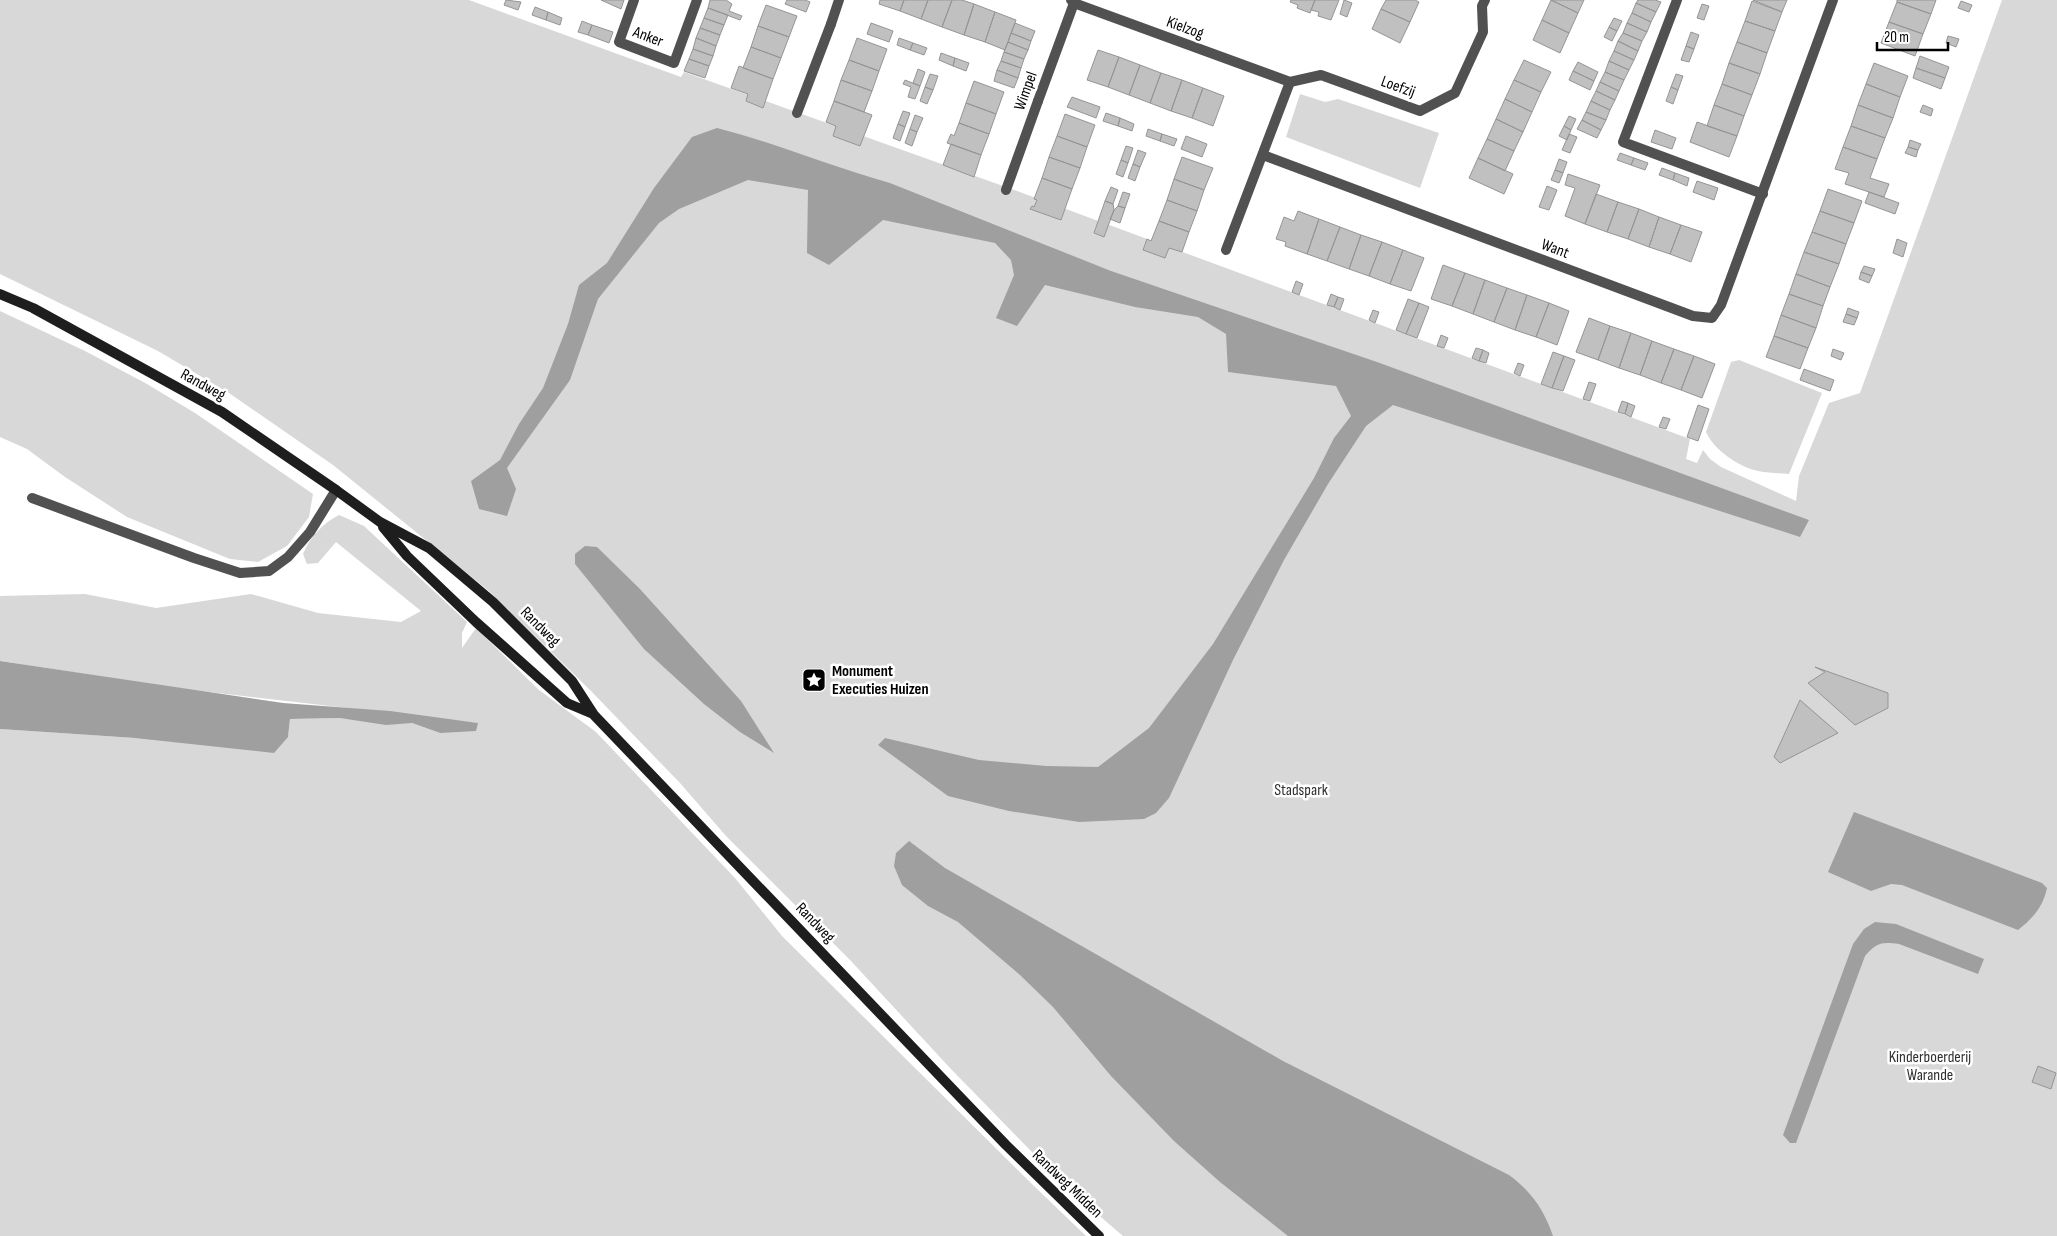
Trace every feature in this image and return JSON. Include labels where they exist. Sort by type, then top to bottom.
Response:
[{"type":"main road","name":"Randweg","points":[[0,294],[33,308],[222,412],[380,522],[429,548],[493,602],[572,681],[594,715],[1014,1153]]},
{"type":"main road","name":"Randweg","points":[[380,522],[407,556],[476,622],[567,703],[594,715]]},
{"type":"main road","name":"Randweg Midden","points":[[1014,1153],[1099,1236]]},
{"type":"street","name":"Anker","points":[[634,0],[619,42],[674,63],[697,0]]},
{"type":"street","points":[[797,112],[839,0]]},
{"type":"street","name":"Loefzij","points":[[1290,82],[1321,75],[1420,110],[1455,94],[1483,32],[1482,6],[1484,0]]},
{"type":"street","points":[[1677,0],[1623,142],[1763,194]]},
{"type":"street","name":"Want","points":[[1263,155],[1693,316],[1712,318],[1721,305],[1833,0]]},
{"type":"street","name":"Kielzog","points":[[1072,2],[1290,82]]},
{"type":"street","name":"Wimpel","points":[[1006,190],[1072,2]]},
{"type":"street","points":[[1226,250],[1290,82]]},
{"type":"street","points":[[32,498],[240,573],[269,571],[288,557],[310,532],[336,490]]},
{"type":"green space","name":"Stadspark","points":[[0,0],[469,0],[681,77],[684,72],[1017,191],[1690,439],[1686,459],[1697,463],[1703,450],[1710,459],[1721,467],[1796,501],[1799,476],[1829,403],[1860,393],[2002,0],[2057,0],[2057,1236],[1123,1236],[1067,1188],[950,1068],[851,961],[726,836],[680,783],[591,691],[489,591],[333,465],[229,393],[158,351],[0,274]]},
{"type":"green space","points":[[1300,94],[1325,102],[1338,99],[1439,133],[1420,188],[1286,137]]},
{"type":"green space","points":[[0,311],[85,351],[147,384],[195,413],[313,494],[309,517],[287,546],[258,562],[230,559],[127,517],[65,477],[27,449],[0,437]]},
{"type":"green space","points":[[1739,360],[1822,393],[1789,474],[1758,471],[1735,462],[1715,445],[1706,432],[1731,362]]},
{"type":"green space","points":[[339,515],[364,526],[467,622],[462,633],[462,648],[476,628],[539,690],[596,732],[735,878],[782,936],[1086,1236],[0,1236],[0,729],[135,738],[288,737],[290,719],[340,718],[412,723],[440,733],[478,723],[192,690],[0,661],[0,596],[85,594],[156,608],[251,594],[318,613],[401,622],[421,611],[336,542],[318,563],[307,564],[303,554],[310,542],[327,522]]},
{"type":"shaded area","points":[[717,128],[890,183],[1111,271],[1377,362],[1809,520],[1800,537],[1393,405],[1366,426],[1328,484],[1284,560],[1233,660],[1169,798],[1156,813],[1144,819],[1079,822],[1009,811],[948,796],[878,745],[885,738],[979,760],[1046,766],[1098,767],[1149,728],[1213,644],[1314,478],[1334,438],[1351,416],[1336,386],[1228,372],[1226,334],[1198,317],[1135,307],[1045,285],[1017,326],[996,318],[1014,275],[1011,260],[995,243],[883,220],[829,265],[807,253],[808,190],[748,180],[679,209],[659,223],[598,299],[570,380],[507,468],[516,489],[507,516],[479,509],[471,481],[500,460],[519,424],[543,388],[568,324],[579,285],[607,263],[654,188],[692,137]]},
{"type":"shaded area","points":[[585,546],[597,547],[640,589],[741,701],[774,753],[740,732],[704,704],[644,649],[575,564],[575,554]]},
{"type":"shaded area","points":[[0,661],[283,703],[390,711],[478,723],[476,731],[440,733],[412,723],[386,725],[340,718],[290,719],[288,737],[274,753],[135,738],[0,729]]},
{"type":"shaded area","points":[[1854,812],[2042,883],[2047,888],[2043,901],[2033,916],[2018,930],[1902,885],[1891,884],[1871,891],[1828,872]]},
{"type":"shaded area","points":[[909,841],[945,868],[1283,1061],[1509,1175],[1531,1195],[1546,1218],[1553,1236],[1288,1236],[1220,1182],[1174,1141],[1111,1076],[1053,1007],[1020,975],[958,922],[928,906],[902,885],[894,866],[896,853]]},
{"type":"shaded area","points":[[1875,922],[1896,924],[1984,959],[1978,974],[1899,944],[1880,944],[1869,951],[1865,956],[1796,1143],[1790,1143],[1783,1135],[1853,944],[1864,929]]},
{"type":"building","points":[[506,0],[521,2],[518,10],[504,5]]},
{"type":"building","points":[[601,0],[624,0],[621,9]]},
{"type":"building","points":[[710,0],[726,0],[732,4],[729,11],[742,16],[740,20],[708,8]]},
{"type":"building","points":[[787,0],[805,0],[810,2],[806,12],[785,4]]},
{"type":"building","points":[[880,0],[904,0],[900,11],[879,4]]},
{"type":"building","points":[[904,0],[928,0],[921,19],[900,11]]},
{"type":"building","points":[[928,0],[952,0],[942,27],[921,19]]},
{"type":"building","points":[[952,0],[962,0],[974,4],[964,35],[942,27]]},
{"type":"building","points":[[1291,0],[1315,0],[1310,13],[1297,8],[1298,5],[1290,2]]},
{"type":"building","points":[[1315,0],[1339,0],[1331,20],[1318,16],[1319,12],[1311,10]]},
{"type":"building","points":[[1344,0],[1352,3],[1347,17],[1340,14]]},
{"type":"building","points":[[1386,0],[1415,0],[1419,2],[1410,22],[1381,9]]},
{"type":"building","points":[[1551,0],[1584,0],[1578,13]]},
{"type":"building","points":[[1551,0],[1578,13],[1569,33],[1542,20]]},
{"type":"building","points":[[1638,0],[1661,2],[1656,12],[1636,3]]},
{"type":"building","points":[[1753,0],[1787,0],[1782,12]]},
{"type":"building","points":[[1897,0],[1936,0],[1931,14],[1897,2]]},
{"type":"building","points":[[1752,1],[1782,12],[1775,31],[1745,21]]},
{"type":"building","points":[[1961,1],[1972,5],[1969,12],[1958,8]]},
{"type":"building","points":[[1897,2],[1931,14],[1923,34],[1889,22]]},
{"type":"building","points":[[1636,3],[1656,12],[1651,22],[1632,13]]},
{"type":"building","points":[[974,4],[995,12],[985,42],[964,35]]},
{"type":"building","points":[[1702,4],[1709,6],[1704,20],[1697,18]]},
{"type":"building","points":[[766,5],[797,16],[789,37],[758,26]]},
{"type":"building","points":[[535,7],[548,12],[546,20],[532,15]]},
{"type":"building","points":[[708,8],[728,15],[724,25],[704,18]]},
{"type":"building","points":[[1381,9],[1410,22],[1400,43],[1372,29]]},
{"type":"building","points":[[548,12],[562,18],[560,25],[546,20]]},
{"type":"building","points":[[995,12],[1016,20],[1005,50],[985,42]]},
{"type":"building","points":[[1632,13],[1651,22],[1647,32],[1627,23]]},
{"type":"building","points":[[704,18],[724,25],[720,35],[700,28]]},
{"type":"building","points":[[1614,18],[1622,21],[1617,31],[1609,27]]},
{"type":"building","points":[[1542,20],[1569,33],[1560,53],[1533,40]]},
{"type":"building","points":[[582,21],[592,25],[588,35],[578,32]]},
{"type":"building","points":[[1745,21],[1775,31],[1767,53],[1737,42]]},
{"type":"building","points":[[1889,22],[1923,34],[1915,56],[1881,43]]},
{"type":"building","points":[[871,23],[893,31],[889,42],[867,34]]},
{"type":"building","points":[[1015,23],[1035,31],[1031,41],[1011,33]]},
{"type":"building","points":[[1627,23],[1647,32],[1642,41],[1623,33]]},
{"type":"building","points":[[592,25],[613,32],[609,43],[588,35]]},
{"type":"building","points":[[758,26],[789,37],[781,58],[751,47]]},
{"type":"building","points":[[1609,27],[1617,31],[1612,41],[1604,37]]},
{"type":"building","points":[[700,28],[720,35],[716,46],[696,38]]},
{"type":"building","points":[[1691,32],[1699,35],[1694,49],[1686,46]]},
{"type":"building","points":[[1011,33],[1031,41],[1028,50],[1008,42]]},
{"type":"building","points":[[1623,33],[1642,41],[1638,51],[1618,41]]},
{"type":"building","points":[[1948,36],[1959,39],[1956,47],[1946,43]]},
{"type":"building","points":[[696,38],[716,46],[713,56],[693,49]]},
{"type":"building","points":[[857,38],[887,49],[879,71],[849,60]]},
{"type":"building","points":[[899,38],[913,43],[910,50],[897,45]]},
{"type":"building","points":[[1618,41],[1638,51],[1634,60],[1614,51]]},
{"type":"building","points":[[1008,42],[1028,50],[1024,59],[1004,52]]},
{"type":"building","points":[[1737,42],[1767,53],[1760,74],[1729,63]]},
{"type":"building","points":[[913,43],[927,48],[924,55],[910,50]]},
{"type":"building","points":[[1686,46],[1694,49],[1689,62],[1681,60]]},
{"type":"building","points":[[751,47],[781,58],[773,79],[743,68]]},
{"type":"building","points":[[693,49],[713,56],[709,66],[689,59]]},
{"type":"building","points":[[1098,50],[1119,57],[1108,87],[1087,80]]},
{"type":"building","points":[[1614,51],[1634,60],[1629,70],[1609,61]]},
{"type":"building","points":[[1004,52],[1024,59],[1021,68],[1001,61]]},
{"type":"building","points":[[941,53],[955,58],[953,66],[939,60]]},
{"type":"building","points":[[1920,56],[1949,67],[1945,78],[1916,68]]},
{"type":"building","points":[[1119,57],[1140,65],[1129,95],[1108,87]]},
{"type":"building","points":[[955,58],[969,63],[966,71],[953,66]]},
{"type":"building","points":[[689,59],[709,66],[705,78],[684,71]]},
{"type":"building","points":[[849,60],[879,71],[872,91],[841,80]]},
{"type":"building","points":[[1524,60],[1551,72],[1541,92],[1514,80]]},
{"type":"building","points":[[1001,61],[1021,68],[1018,78],[997,70]]},
{"type":"building","points":[[1609,61],[1629,70],[1624,80],[1605,72]]},
{"type":"building","points":[[1578,62],[1598,72],[1594,81],[1573,71]]},
{"type":"building","points":[[1729,63],[1760,74],[1752,95],[1722,84]]},
{"type":"building","points":[[1874,63],[1908,76],[1900,97],[1866,84]]},
{"type":"building","points":[[1140,65],[1161,73],[1150,103],[1129,95]]},
{"type":"building","points":[[739,66],[773,79],[763,108],[746,101],[748,94],[731,88]]},
{"type":"building","points":[[1916,68],[1945,78],[1941,89],[1913,78]]},
{"type":"building","points":[[918,69],[925,72],[920,86],[913,83]]},
{"type":"building","points":[[997,70],[1018,78],[1014,88],[994,81]]},
{"type":"building","points":[[1573,71],[1594,81],[1590,90],[1569,80]]},
{"type":"building","points":[[1605,72],[1624,80],[1619,91],[1600,82]]},
{"type":"building","points":[[1161,73],[1182,80],[1171,111],[1150,103]]},
{"type":"building","points":[[930,74],[938,76],[933,90],[925,87]]},
{"type":"building","points":[[1676,74],[1683,76],[1678,90],[1671,87]]},
{"type":"building","points":[[841,80],[872,91],[864,112],[834,101]]},
{"type":"building","points":[[905,80],[920,86],[915,99],[908,97],[911,87],[903,84]]},
{"type":"building","points":[[1182,80],[1203,88],[1192,118],[1171,111]]},
{"type":"building","points":[[1514,80],[1541,92],[1532,112],[1505,99]]},
{"type":"building","points":[[974,81],[1004,92],[996,114],[966,103]]},
{"type":"building","points":[[1600,82],[1619,91],[1615,100],[1596,91]]},
{"type":"building","points":[[1722,84],[1752,95],[1744,116],[1714,105]]},
{"type":"building","points":[[1866,84],[1900,97],[1893,118],[1858,105]]},
{"type":"building","points":[[925,87],[933,90],[927,104],[920,101]]},
{"type":"building","points":[[1671,87],[1678,90],[1673,104],[1666,101]]},
{"type":"building","points":[[1203,88],[1224,96],[1213,126],[1192,118]]},
{"type":"building","points":[[1596,91],[1615,100],[1610,110],[1591,101]]},
{"type":"building","points":[[1072,97],[1100,107],[1096,118],[1067,107]]},
{"type":"building","points":[[1505,99],[1532,112],[1523,132],[1496,119]]},
{"type":"building","points":[[834,101],[872,115],[860,146],[833,136],[836,126],[826,122]]},
{"type":"building","points":[[1591,101],[1610,110],[1606,120],[1586,112]]},
{"type":"building","points":[[966,103],[996,114],[989,134],[959,123]]},
{"type":"building","points":[[1714,105],[1744,116],[1737,136],[1707,126]]},
{"type":"building","points":[[1858,105],[1893,118],[1885,138],[1851,126]]},
{"type":"building","points":[[1923,105],[1933,109],[1931,116],[1920,112]]},
{"type":"building","points":[[903,111],[910,113],[905,127],[898,124]]},
{"type":"building","points":[[1586,112],[1606,120],[1601,130],[1582,120]]},
{"type":"building","points":[[1106,113],[1120,118],[1118,126],[1103,121]]},
{"type":"building","points":[[1065,114],[1095,125],[1087,147],[1057,136]]},
{"type":"building","points":[[915,115],[923,118],[917,132],[910,129]]},
{"type":"building","points":[[1569,116],[1576,119],[1571,130],[1564,126]]},
{"type":"building","points":[[1120,118],[1134,124],[1132,131],[1118,126]]},
{"type":"building","points":[[1496,119],[1523,132],[1514,151],[1487,139]]},
{"type":"building","points":[[1582,120],[1601,130],[1597,138],[1577,129]]},
{"type":"building","points":[[1697,122],[1737,136],[1729,157],[1690,142]]},
{"type":"building","points":[[959,123],[989,134],[981,155],[947,143],[951,134],[954,136]]},
{"type":"building","points":[[898,124],[905,127],[900,141],[893,138]]},
{"type":"building","points":[[1564,126],[1571,130],[1567,140],[1559,136]]},
{"type":"building","points":[[1851,126],[1885,138],[1877,159],[1843,147]]},
{"type":"building","points":[[910,129],[917,132],[912,146],[905,143]]},
{"type":"building","points":[[1148,129],[1162,134],[1160,141],[1146,136]]},
{"type":"building","points":[[1655,130],[1676,138],[1672,149],[1651,142]]},
{"type":"building","points":[[1162,134],[1177,139],[1174,146],[1160,141]]},
{"type":"building","points":[[1569,134],[1577,137],[1570,153],[1562,150]]},
{"type":"building","points":[[1057,136],[1087,147],[1080,168],[1049,157]]},
{"type":"building","points":[[1186,136],[1207,144],[1202,157],[1181,149]]},
{"type":"building","points":[[1487,139],[1514,151],[1505,171],[1478,158]]},
{"type":"building","points":[[1910,140],[1921,144],[1918,150],[1908,147]]},
{"type":"building","points":[[951,144],[981,155],[974,177],[943,165]]},
{"type":"building","points":[[1126,146],[1133,148],[1128,163],[1121,160]]},
{"type":"building","points":[[1843,147],[1877,159],[1870,178],[1889,184],[1884,197],[1845,184],[1849,173],[1835,169]]},
{"type":"building","points":[[1908,147],[1918,150],[1916,157],[1905,153]]},
{"type":"building","points":[[1138,150],[1146,153],[1140,167],[1133,164]]},
{"type":"building","points":[[1620,153],[1634,158],[1631,165],[1617,160]]},
{"type":"building","points":[[1049,157],[1080,168],[1072,189],[1042,178]]},
{"type":"building","points":[[1182,157],[1213,168],[1204,190],[1174,179]]},
{"type":"building","points":[[1478,158],[1513,174],[1504,194],[1469,178]]},
{"type":"building","points":[[1634,158],[1648,163],[1645,170],[1631,165]]},
{"type":"building","points":[[1559,159],[1567,162],[1563,173],[1555,170]]},
{"type":"building","points":[[1121,160],[1128,163],[1123,177],[1116,174]]},
{"type":"building","points":[[1133,164],[1140,167],[1135,181],[1128,178]]},
{"type":"building","points":[[1662,168],[1675,173],[1673,180],[1659,175]]},
{"type":"building","points":[[1555,170],[1563,173],[1559,183],[1551,180]]},
{"type":"building","points":[[1675,173],[1689,178],[1687,186],[1673,180]]},
{"type":"building","points":[[1568,174],[1600,185],[1585,224],[1565,216],[1575,188],[1565,185]]},
{"type":"building","points":[[1042,178],[1072,189],[1061,220],[1030,209],[1032,206],[1034,207],[1037,200],[1034,199]]},
{"type":"building","points":[[1174,179],[1204,190],[1197,211],[1167,200]]},
{"type":"building","points":[[1697,181],[1718,188],[1714,200],[1693,192]]},
{"type":"building","points":[[1547,186],[1557,190],[1549,210],[1539,207]]},
{"type":"building","points":[[1111,187],[1118,190],[1113,204],[1105,201]]},
{"type":"building","points":[[1828,189],[1862,201],[1854,223],[1820,211]]},
{"type":"building","points":[[1123,192],[1130,194],[1125,208],[1118,206]]},
{"type":"building","points":[[1869,192],[1899,203],[1895,214],[1865,203]]},
{"type":"building","points":[[1596,194],[1618,202],[1607,232],[1585,224]]},
{"type":"building","points":[[1167,200],[1197,211],[1189,232],[1159,221]]},
{"type":"building","points":[[1105,201],[1113,204],[1114,210],[1104,237],[1094,233]]},
{"type":"building","points":[[1618,202],[1639,209],[1628,239],[1607,232]]},
{"type":"building","points":[[1118,206],[1125,208],[1120,223],[1110,219]]},
{"type":"building","points":[[1639,209],[1659,217],[1649,247],[1628,239]]},
{"type":"building","points":[[1298,211],[1319,219],[1307,254],[1285,246],[1286,242],[1276,239],[1284,217],[1294,221]]},
{"type":"building","points":[[1820,211],[1854,223],[1846,244],[1812,232]]},
{"type":"building","points":[[1659,217],[1681,225],[1670,254],[1649,247]]},
{"type":"building","points":[[1319,219],[1340,227],[1327,261],[1307,254]]},
{"type":"building","points":[[1159,221],[1189,232],[1182,252],[1169,248],[1165,258],[1143,250],[1147,239],[1151,241]]},
{"type":"building","points":[[1681,225],[1702,232],[1691,262],[1670,254]]},
{"type":"building","points":[[1340,227],[1361,235],[1349,269],[1327,261]]},
{"type":"building","points":[[1812,232],[1846,244],[1839,264],[1804,252]]},
{"type":"building","points":[[1361,235],[1382,242],[1369,276],[1349,269]]},
{"type":"building","points":[[1897,239],[1907,243],[1903,257],[1893,253]]},
{"type":"building","points":[[1382,242],[1403,250],[1390,284],[1369,276]]},
{"type":"building","points":[[1403,250],[1424,258],[1411,291],[1390,284]]},
{"type":"building","points":[[1804,252],[1839,264],[1830,287],[1796,274]]},
{"type":"building","points":[[1443,265],[1465,273],[1452,306],[1431,299]]},
{"type":"building","points":[[1864,266],[1875,269],[1872,276],[1861,272]]},
{"type":"building","points":[[1861,272],[1872,276],[1869,283],[1859,279]]},
{"type":"building","points":[[1465,273],[1485,280],[1473,314],[1452,306]]},
{"type":"building","points":[[1796,274],[1830,287],[1823,306],[1789,294]]},
{"type":"building","points":[[1485,280],[1507,288],[1494,322],[1473,314]]},
{"type":"building","points":[[1296,281],[1303,284],[1299,295],[1292,292]]},
{"type":"building","points":[[1507,288],[1527,295],[1515,330],[1494,322]]},
{"type":"building","points":[[1331,294],[1338,297],[1334,307],[1327,305]]},
{"type":"building","points":[[1789,294],[1823,306],[1816,328],[1781,315]]},
{"type":"building","points":[[1527,295],[1549,303],[1536,337],[1515,330]]},
{"type":"building","points":[[1338,297],[1344,299],[1340,310],[1334,307]]},
{"type":"building","points":[[1408,299],[1419,303],[1406,334],[1396,330]]},
{"type":"building","points":[[1419,303],[1429,307],[1417,338],[1406,334]]},
{"type":"building","points":[[1549,303],[1569,311],[1557,345],[1536,337]]},
{"type":"building","points":[[1848,308],[1859,312],[1857,318],[1846,314]]},
{"type":"building","points":[[1373,310],[1379,312],[1375,323],[1369,320]]},
{"type":"building","points":[[1846,314],[1857,318],[1854,325],[1843,322]]},
{"type":"building","points":[[1781,315],[1816,328],[1808,348],[1774,336]]},
{"type":"building","points":[[1589,318],[1610,326],[1598,360],[1576,352]]},
{"type":"building","points":[[1610,326],[1631,333],[1619,368],[1598,360]]},
{"type":"building","points":[[1631,333],[1652,341],[1640,375],[1619,368]]},
{"type":"building","points":[[1441,335],[1448,338],[1444,348],[1437,346]]},
{"type":"building","points":[[1774,336],[1808,348],[1800,369],[1766,357]]},
{"type":"building","points":[[1652,341],[1674,349],[1661,383],[1640,375]]},
{"type":"building","points":[[1476,348],[1483,350],[1479,361],[1472,358]]},
{"type":"building","points":[[1674,349],[1694,356],[1681,390],[1661,383]]},
{"type":"building","points":[[1833,349],[1844,353],[1841,360],[1831,356]]},
{"type":"building","points":[[1483,350],[1489,353],[1486,363],[1479,361]]},
{"type":"building","points":[[1553,352],[1564,356],[1552,388],[1541,384]]},
{"type":"building","points":[[1564,356],[1575,360],[1563,391],[1552,388]]},
{"type":"building","points":[[1694,356],[1715,364],[1702,398],[1681,390]]},
{"type":"building","points":[[1518,363],[1524,365],[1520,376],[1514,373]]},
{"type":"building","points":[[1804,369],[1834,380],[1830,391],[1800,380]]},
{"type":"building","points":[[1589,382],[1596,384],[1590,401],[1583,399]]},
{"type":"building","points":[[1622,401],[1628,403],[1625,414],[1618,412]]},
{"type":"building","points":[[1628,403],[1635,406],[1631,417],[1625,414]]},
{"type":"building","points":[[1698,405],[1709,409],[1698,441],[1687,437]]},
{"type":"building","points":[[1663,417],[1670,419],[1666,429],[1659,427]]},
{"type":"building","points":[[1815,667],[1888,693],[1888,708],[1855,725],[1808,683],[1825,672]]},
{"type":"building","points":[[1800,700],[1838,733],[1780,763],[1774,757]]},
{"type":"building","points":[[2038,1066],[2056,1073],[2051,1089],[2032,1082]]},
{"type":"place","name":"Monument Executies Huizen","points":[[814,680]]},
{"type":"park label","name":"Kinderboerderij Warande","points":[[1930,1066]]}]
